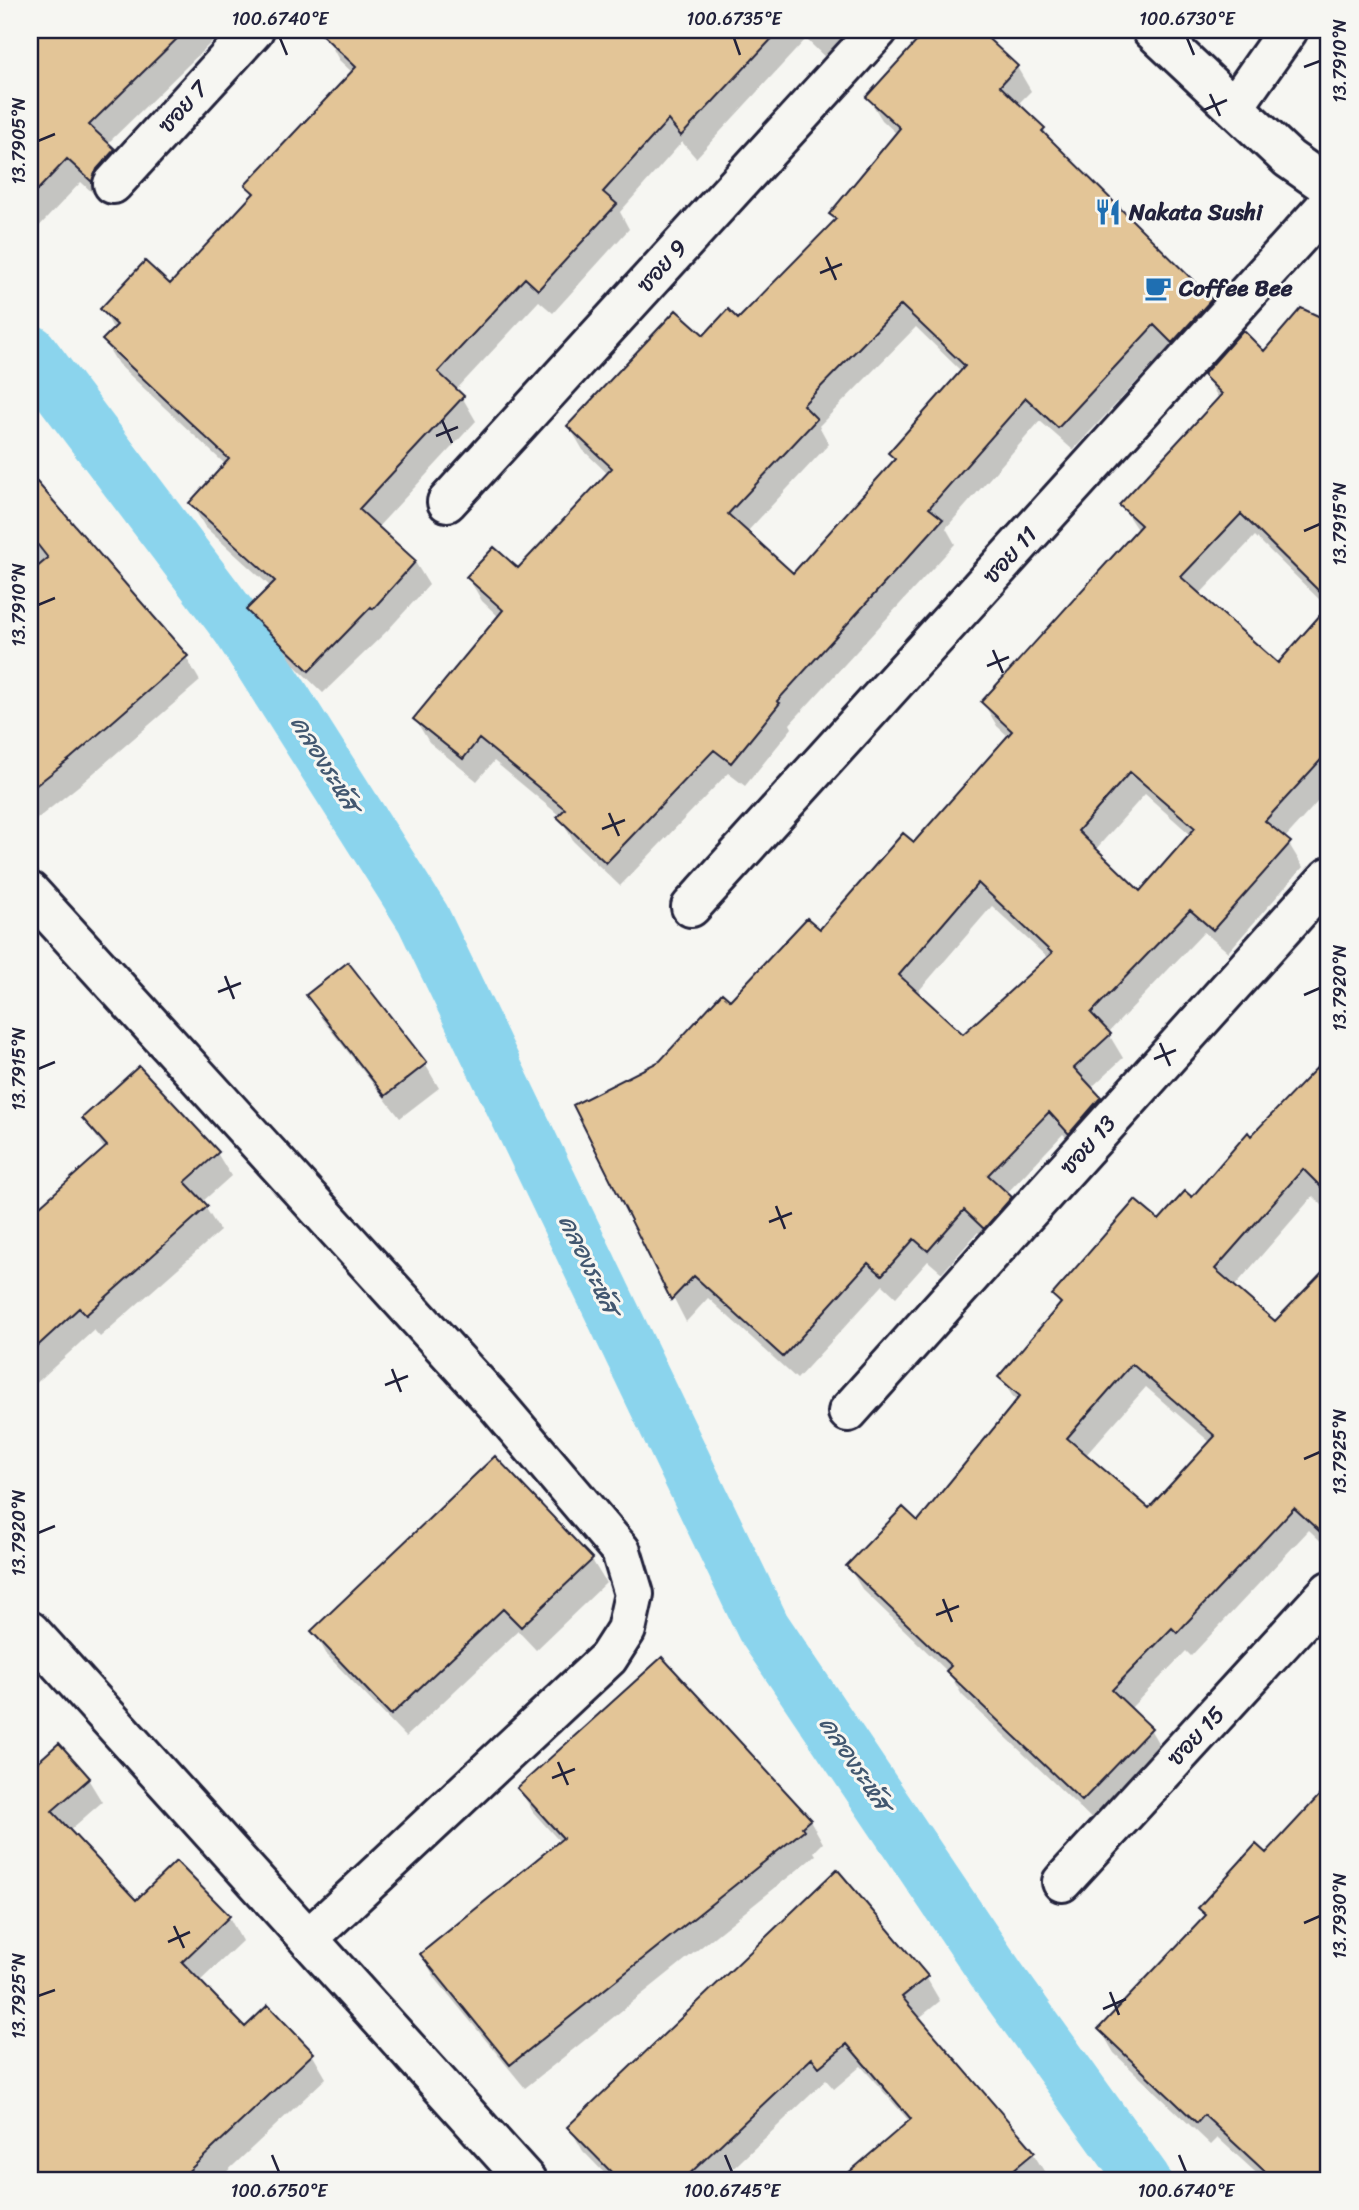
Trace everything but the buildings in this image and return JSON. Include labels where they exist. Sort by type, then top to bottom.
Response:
[{"type":"street","name":"ซอย 7","points":[[113,184],[254,30]]},
{"type":"street","name":"ซอย 9","points":[[447,502],[878,30]]},
{"type":"street","points":[[1152,30],[1289,159],[1329,187]]},
{"type":"street","points":[[1234,107],[1288,30]]},
{"type":"street","name":"ซอย 11","points":[[691,907],[1329,203]]},
{"type":"street","name":"ซอย 13","points":[[848,1412],[1329,877]]},
{"type":"street","points":[[30,892],[496,1404],[621,1551],[634,1594],[626,1630],[608,1658],[308,1939]]},
{"type":"street","name":"ซอย 15","points":[[1062,1882],[1329,1591]]},
{"type":"street","points":[[30,1631],[526,2180]]},
{"type":"waterway","name":"คลองระหัส","points":[[30,351],[239,628],[423,918],[763,1627],[1001,1981],[1144,2180]]},
{"type":"place","name":"Nakata Sushi","points":[[1108,212]]},
{"type":"place","name":"Coffee Bee","points":[[1158,288]]}]
